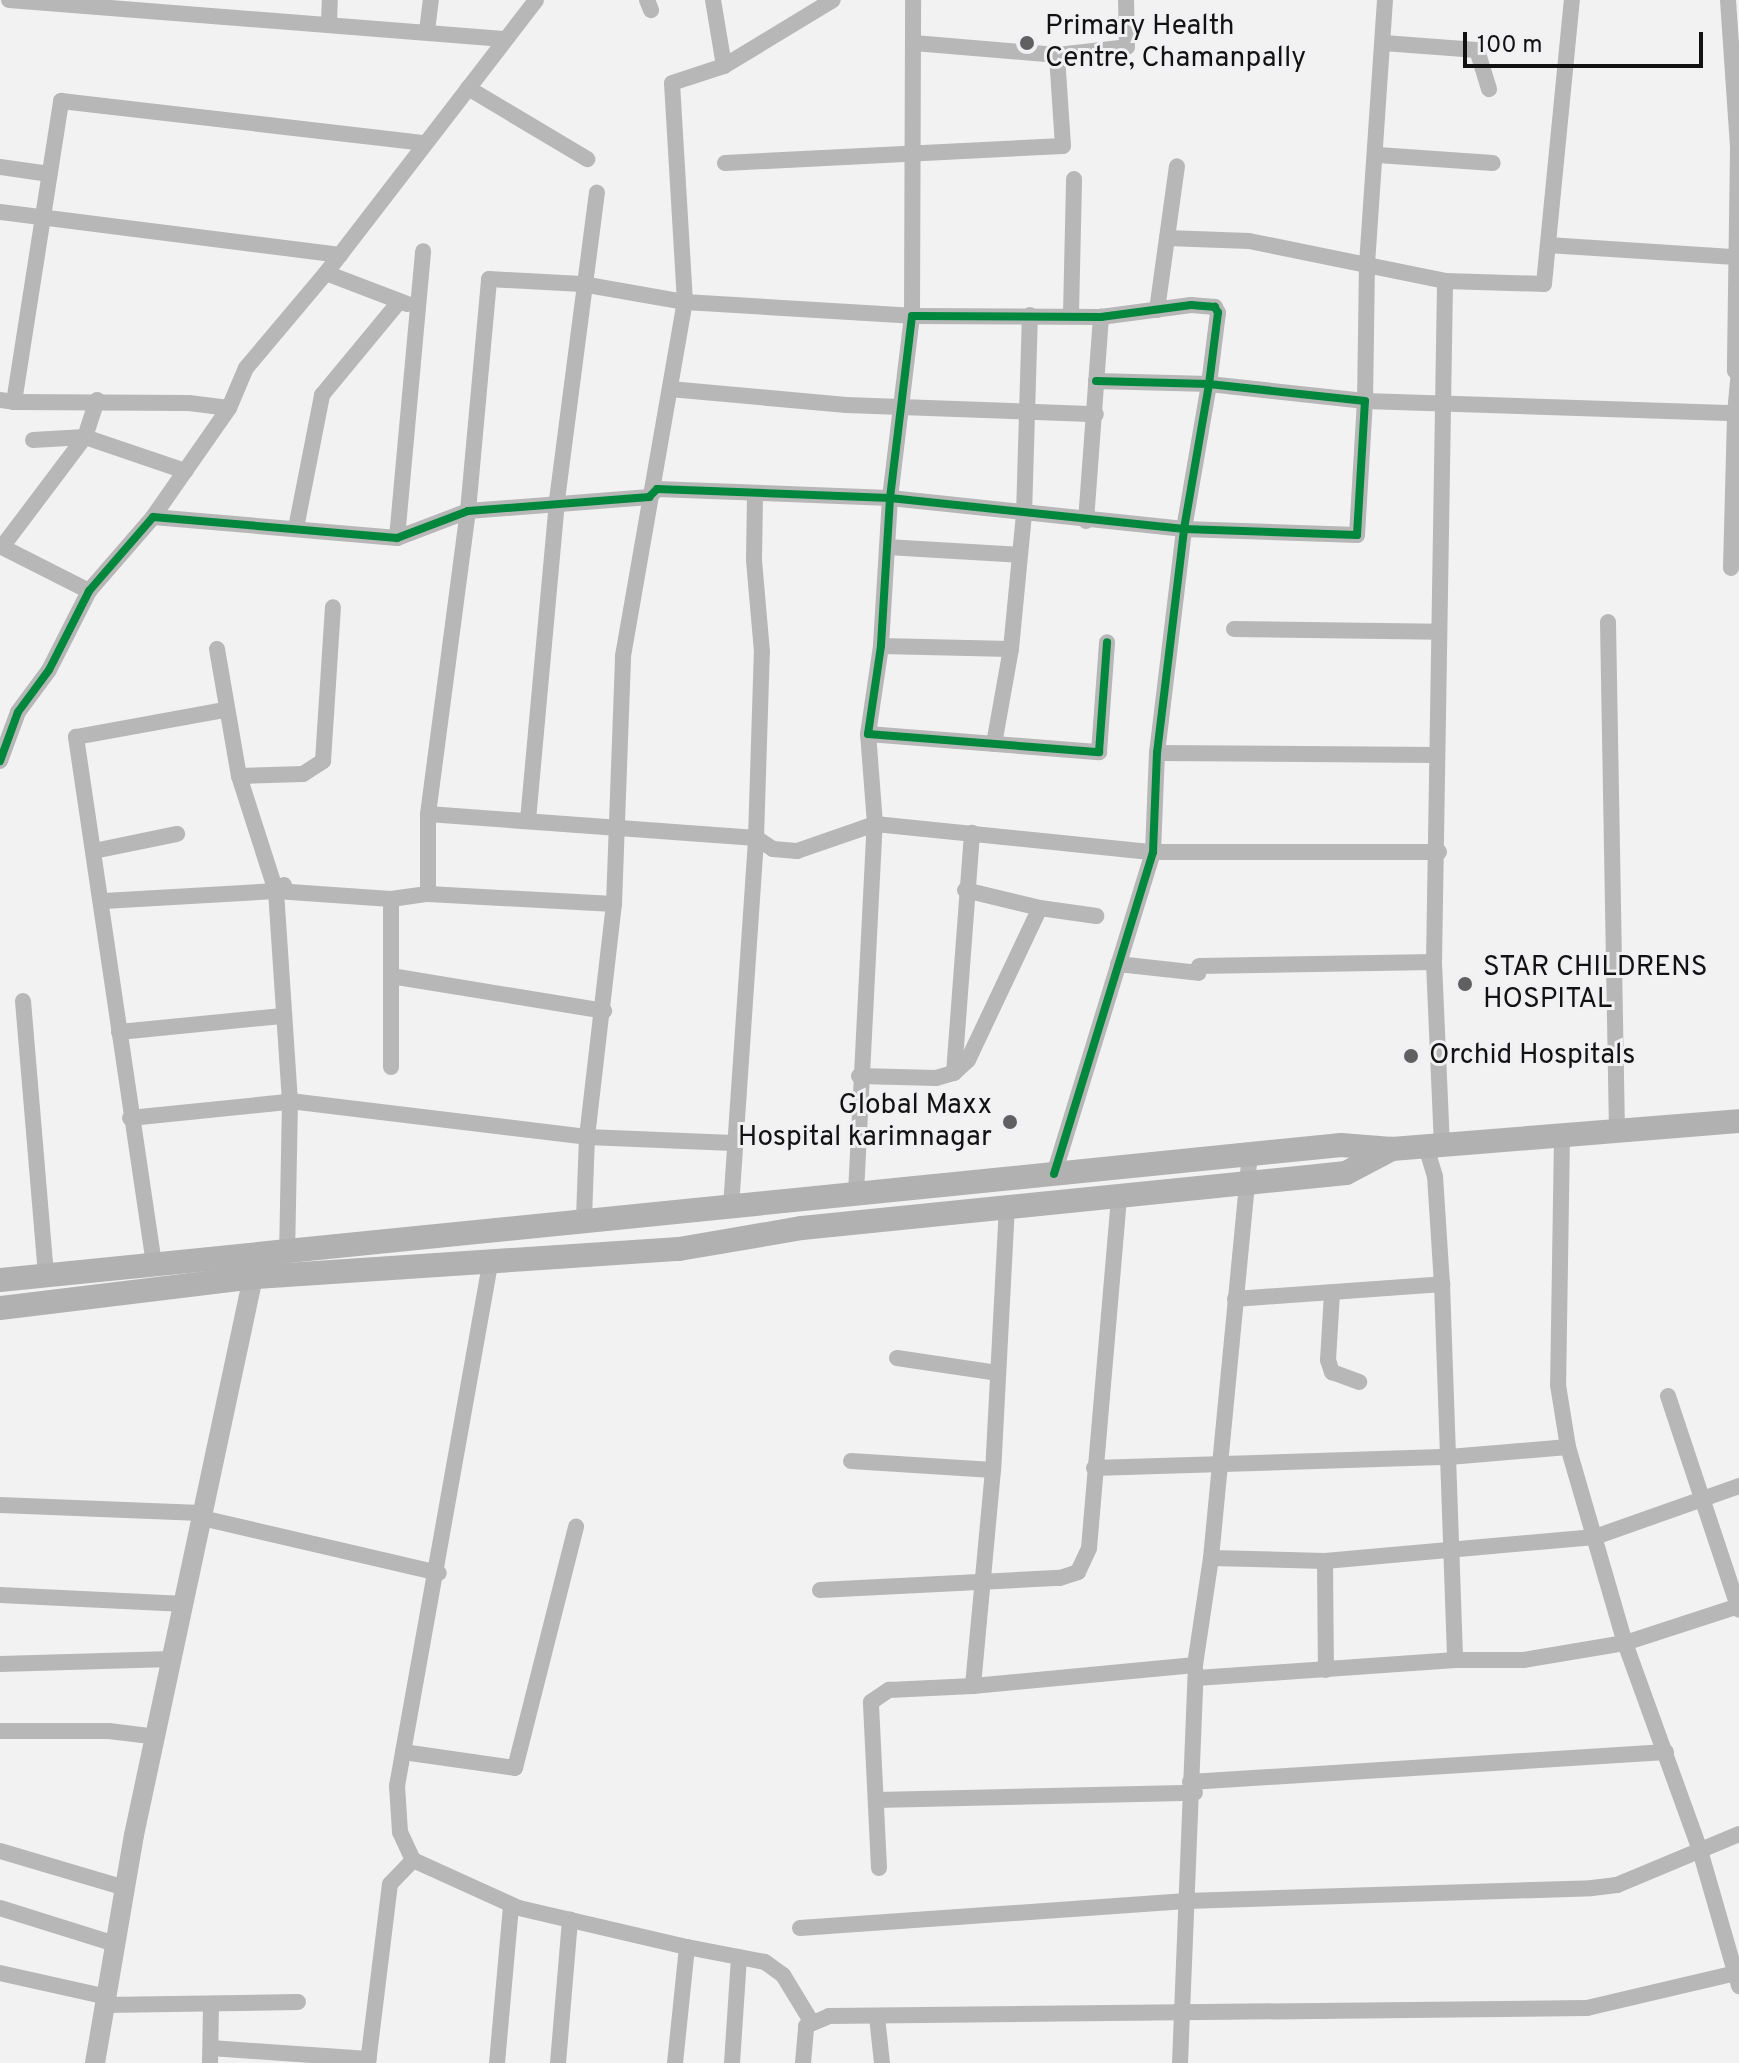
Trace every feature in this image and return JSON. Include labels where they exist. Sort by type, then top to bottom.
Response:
[{"type":"main road","points":[[0,1280],[256,1251],[287,1251],[584,1218],[731,1207],[1341,1145],[1392,1149],[1739,1121]]},
{"type":"main road","points":[[0,1308],[256,1277],[491,1259],[679,1249],[802,1228],[1346,1173],[1392,1149]]},
{"type":"street","points":[[329,23],[330,0]]},
{"type":"street","points":[[427,31],[431,0]]},
{"type":"street","points":[[0,761],[6,726],[89,591],[153,517],[229,408],[246,368],[326,273],[536,0]]},
{"type":"street","points":[[713,0],[724,66]]},
{"type":"street","points":[[584,1218],[587,1137],[614,904],[623,656],[685,302],[672,83],[724,66],[833,0]]},
{"type":"street","points":[[856,1193],[859,1076],[875,824],[868,734],[881,646],[890,498],[912,316],[910,155],[913,0]]},
{"type":"street","points":[[914,43],[1057,55],[1127,47],[1126,0]]},
{"type":"street","points":[[153,517],[397,538],[468,511],[557,500],[649,497],[657,489],[890,498],[1024,515],[1184,529],[1357,535],[1365,401],[1367,262],[1378,155],[1385,0]]},
{"type":"street","points":[[1167,238],[1249,241],[1367,262],[1445,281],[1544,284],[1572,0]]},
{"type":"street","points":[[1728,0],[1738,148],[1736,524],[1731,568]]},
{"type":"street","points":[[17,1],[136,5],[503,39]]},
{"type":"street","points":[[1384,43],[1477,50],[1489,89]]},
{"type":"street","points":[[725,163],[1063,146],[1057,55]]},
{"type":"street","points":[[468,88],[587,159]]},
{"type":"street","points":[[229,408],[97,400],[7,401],[43,218],[61,101],[423,143]]},
{"type":"street","points":[[1378,155],[1493,163]]},
{"type":"street","points":[[1157,310],[1177,166]]},
{"type":"street","points":[[0,167],[50,174]]},
{"type":"street","points":[[1071,314],[1074,179]]},
{"type":"street","points":[[528,820],[557,500],[582,284],[597,193]]},
{"type":"street","points":[[0,212],[340,255]]},
{"type":"street","points":[[1548,245],[1736,257]]},
{"type":"street","points":[[397,538],[423,251]]},
{"type":"street","points":[[326,273],[418,307]]},
{"type":"street","points":[[428,894],[428,814],[468,511],[489,279],[582,284],[685,302],[912,316],[1071,314],[1101,317],[1215,307],[1209,384],[1184,529],[1157,753],[1153,852],[1054,1174]]},
{"type":"street","points":[[1445,281],[1434,1146],[1449,1457],[1448,1552],[1455,1660]]},
{"type":"street","points":[[296,528],[322,395],[399,302]]},
{"type":"street","points":[[994,744],[1011,649],[1024,515],[1030,315]]},
{"type":"street","points":[[1086,521],[1101,317]]},
{"type":"street","points":[[1096,381],[1209,384],[1444,406],[1735,413]]},
{"type":"street","points":[[670,389],[903,407],[1096,414]]},
{"type":"street","points":[[89,591],[1,546],[85,437],[97,400]]},
{"type":"street","points":[[33,440],[85,437],[185,471]]},
{"type":"street","points":[[731,1207],[756,838],[762,652],[754,560],[755,494]]},
{"type":"street","points":[[887,547],[1020,555]]},
{"type":"street","points":[[239,776],[303,774],[323,761],[333,607]]},
{"type":"street","points":[[1608,622],[1617,1132]]},
{"type":"street","points":[[1234,629],[1439,632]]},
{"type":"street","points":[[868,734],[1099,752],[1107,642]]},
{"type":"street","points":[[881,646],[1011,649]]},
{"type":"street","points":[[217,649],[224,710],[239,776],[282,886],[282,1016],[289,1102],[287,1251]]},
{"type":"street","points":[[154,1264],[130,1118],[104,901],[76,737],[224,710]]},
{"type":"street","points":[[1157,753],[1437,755]]},
{"type":"street","points":[[428,814],[756,838],[773,849],[797,851],[875,824],[1153,852],[1439,852]]},
{"type":"street","points":[[954,1073],[965,890],[972,833]]},
{"type":"street","points":[[94,851],[177,834]]},
{"type":"street","points":[[104,901],[282,886],[391,899],[428,894],[614,904]]},
{"type":"street","points":[[965,890],[1040,908],[1096,916]]},
{"type":"street","points":[[391,899],[391,1067]]},
{"type":"street","points":[[859,1076],[936,1078],[954,1073],[968,1060],[1040,908]]},
{"type":"street","points":[[1118,964],[1199,969],[1434,962]]},
{"type":"street","points":[[391,976],[604,1011]]},
{"type":"street","points":[[23,1001],[46,1274]]},
{"type":"street","points":[[119,1032],[282,1016]]},
{"type":"street","points":[[130,1118],[289,1102],[587,1137],[733,1143]]},
{"type":"street","points":[[811,2021],[1181,2009],[1587,2008],[1737,1979],[1699,1847],[1625,1643],[1568,1447],[1558,1385],[1562,1136]]},
{"type":"street","points":[[1180,2063],[1196,1672],[1211,1558],[1250,1155]]},
{"type":"street","points":[[820,1590],[983,1578],[1060,1578],[1078,1572],[1088,1558],[1119,1198]]},
{"type":"street","points":[[973,1686],[993,1470],[1007,1206]]},
{"type":"street","points":[[95,2063],[125,1888],[202,1516],[256,1277],[256,1251]]},
{"type":"street","points":[[491,1259],[439,1573],[397,1786],[400,1832],[413,1860],[511,1906],[776,1968],[811,2021],[803,2063]]},
{"type":"street","points":[[1235,1299],[1442,1284]]},
{"type":"street","points":[[1332,1293],[1328,1360],[1332,1372],[1359,1382]]},
{"type":"street","points":[[897,1358],[997,1373]]},
{"type":"street","points":[[879,1868],[871,1702],[876,1695],[889,1690],[1196,1672],[1326,1670],[1455,1660],[1523,1660],[1625,1643],[1739,1607],[1668,1396]]},
{"type":"street","points":[[1094,1468],[1449,1457],[1568,1447]]},
{"type":"street","points":[[851,1461],[993,1470]]},
{"type":"street","points":[[1211,1558],[1325,1561],[1595,1537],[1739,1486]]},
{"type":"street","points":[[0,1505],[202,1516],[439,1573]]},
{"type":"street","points":[[403,1752],[515,1768],[576,1527]]},
{"type":"street","points":[[1325,1561],[1326,1670]]},
{"type":"street","points":[[0,1595],[185,1604]]},
{"type":"street","points":[[0,1664],[172,1659]]},
{"type":"street","points":[[0,1731],[109,1731],[157,1737]]},
{"type":"street","points":[[877,1800],[1193,1787],[1666,1752]]},
{"type":"street","points":[[800,1928],[1186,1901],[1592,1888],[1617,1885],[1699,1847],[1739,1834]]},
{"type":"street","points":[[0,1851],[125,1888]]},
{"type":"street","points":[[211,2005],[211,2056],[369,2061],[390,1884],[413,1860]]},
{"type":"street","points":[[497,2063],[511,1906]]},
{"type":"street","points":[[0,1908],[115,1944]]},
{"type":"street","points":[[558,2063],[570,1919]]},
{"type":"street","points":[[675,2063],[687,1947]]},
{"type":"street","points":[[732,2063],[739,1957]]},
{"type":"street","points":[[0,1973],[106,2001],[211,2005],[298,2002]]},
{"type":"street","points":[[877,2017],[882,2063]]},
{"type":"cycle path","points":[[1054,1174],[1153,852],[1157,753],[1184,529],[1209,384],[1218,313],[1215,307],[1191,305],[1101,317],[912,316],[890,498],[1184,529],[1357,535],[1365,401],[1209,384],[1096,381]]},
{"type":"cycle path","points":[[0,761],[18,712],[49,670],[89,591],[153,517],[397,538],[468,511],[649,497],[657,489],[890,498],[881,646],[868,734],[1099,752],[1107,642]]},
{"type":"place","name":"Primary Health Centre, Chamanpally","points":[[1027,43]]},
{"type":"place","name":"STAR CHILDRENS HOSPITAL","points":[[1465,984]]},
{"type":"place","name":"Orchid Hospitals","points":[[1411,1056]]},
{"type":"place","name":"Global Maxx Hospital karimnagar","points":[[1010,1122]]}]
